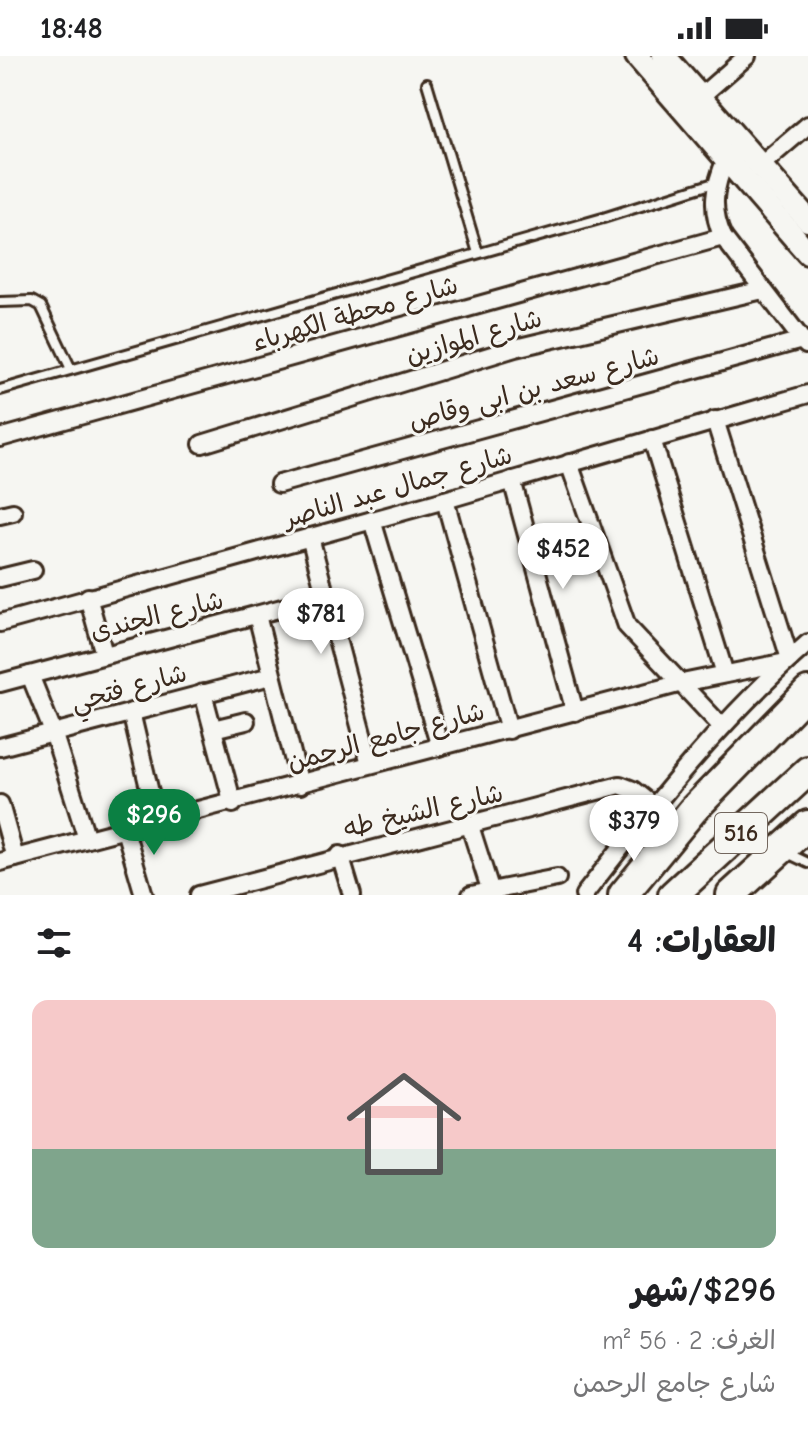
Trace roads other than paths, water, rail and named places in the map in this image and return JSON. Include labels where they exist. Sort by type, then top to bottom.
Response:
[{"type":"highway","points":[[623,895],[693,810],[808,692]]},
{"type":"highway","name":"516","points":[[673,895],[808,771]]},
{"type":"highway","name":"516","points":[[731,895],[808,825]]},
{"type":"main road","points":[[637,56],[808,253]]},
{"type":"main road","points":[[664,56],[760,166],[805,210]]},
{"type":"street","points":[[700,97],[747,56]]},
{"type":"street","points":[[760,166],[808,125]]},
{"type":"street","points":[[726,159],[717,182],[714,207],[723,237],[805,344]]},
{"type":"street","name":"شارع محطة الكهرباء","points":[[0,438],[723,237]]},
{"type":"street","name":"شارع الموازين","points":[[202,444],[515,348],[763,290]]},
{"type":"street","name":"شارع سعد بن ابى وقاص","points":[[279,484],[805,344]]},
{"type":"street","name":"شارع جمال عبد الناصر","points":[[0,623],[445,500],[808,394]]},
{"type":"street","points":[[715,420],[788,660]]},
{"type":"street","points":[[652,439],[725,674]]},
{"type":"street","points":[[569,463],[627,626],[722,727]]},
{"type":"street","points":[[512,480],[575,712]]},
{"type":"street","points":[[445,500],[509,730]]},
{"type":"street","points":[[372,520],[440,747]]},
{"type":"street","points":[[310,537],[370,764]]},
{"type":"street","points":[[0,578],[33,570]]},
{"type":"street","name":"شارع الجندى","points":[[0,683],[327,596]]},
{"type":"street","points":[[88,597],[104,654]]},
{"type":"street","points":[[257,615],[300,785]]},
{"type":"street","points":[[584,895],[653,806],[722,727],[808,643]]},
{"type":"street","name":"شارع جامع الرحمن","points":[[8,860],[233,804],[370,764],[682,683],[788,660]]},
{"type":"street","points":[[30,675],[53,732],[87,839]]},
{"type":"street","name":"شارع فتحي","points":[[0,747],[271,676]]},
{"type":"street","points":[[203,693],[233,804]]},
{"type":"street","points":[[131,712],[157,822]]},
{"type":"street","points":[[213,729],[246,721]]},
{"type":"street","name":"شارع الشيخ طه","points":[[199,895],[247,889],[340,855],[470,826],[620,785],[633,790],[653,806]]},
{"type":"street","points":[[0,804],[8,860]]},
{"type":"street","points":[[470,826],[492,893]]},
{"type":"street","points":[[125,830],[144,895]]},
{"type":"street","points":[[340,855],[352,895]]},
{"type":"street","points":[[471,895],[557,878]]},
{"type":"lane","points":[[427,83],[478,253]]},
{"type":"lane","points":[[0,390],[717,182]]},
{"type":"lane","points":[[0,302],[32,301],[41,306],[71,369]]},
{"type":"lane","points":[[780,850],[808,863]]}]
